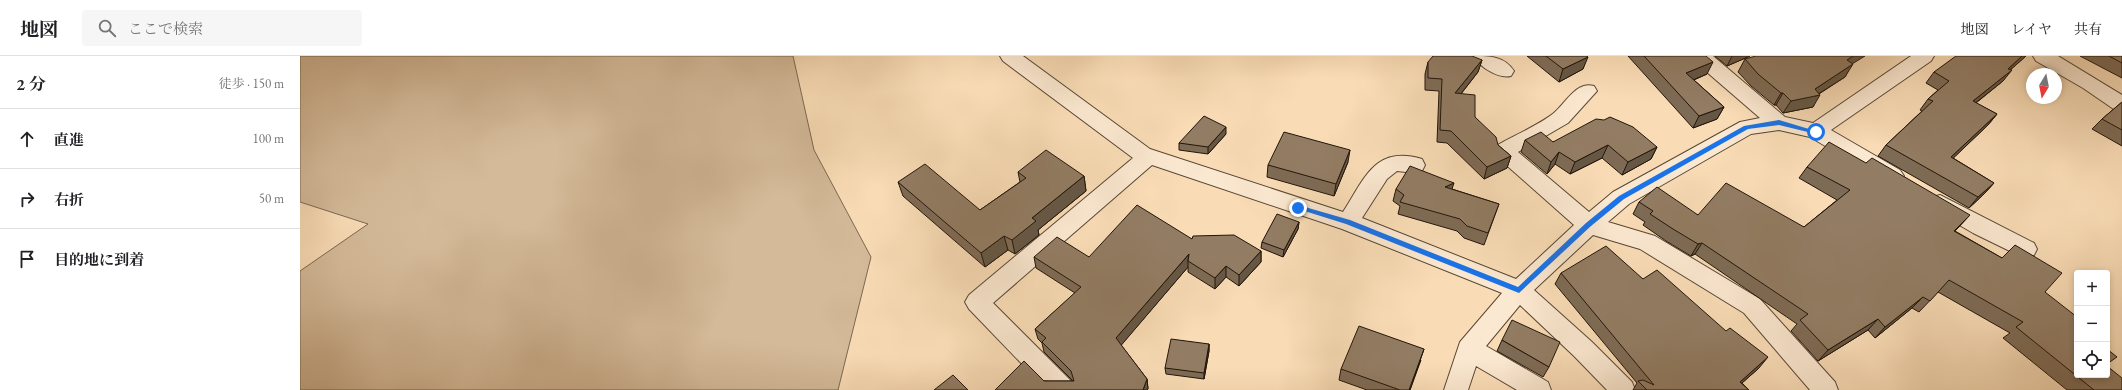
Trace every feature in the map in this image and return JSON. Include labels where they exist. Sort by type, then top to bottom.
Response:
[{"type":"street","points":[[1010,56],[1143,154],[1298,208],[1348,222],[1519,290],[1583,349],[1622,390]]},
{"type":"street","points":[[1483,56],[1504,71]]},
{"type":"street","points":[[1701,56],[1779,122]]},
{"type":"street","points":[[1816,132],[1924,56]]},
{"type":"street","points":[[2055,58],[2122,106]]},
{"type":"street","points":[[1587,91],[1561,118],[1503,151],[1588,225],[1647,242],[1752,306],[1826,390]]},
{"type":"street","points":[[1456,390],[1469,349],[1519,290],[1588,225],[1622,198],[1747,127],[1779,122],[1816,132],[1981,227],[2026,249]]},
{"type":"street","points":[[1063,390],[977,302],[1149,156]]},
{"type":"street","points":[[1348,222],[1380,173],[1393,163],[1415,165]]},
{"type":"street","points":[[1469,349],[1539,390]]},
{"type":"shaded area","points":[[300,56],[793,56],[814,150],[871,257],[838,390],[300,390],[300,271],[368,224],[300,202]]},
{"type":"building","points":[[1433,56],[1472,56],[1482,60],[1455,93],[1475,95],[1475,117],[1496,137],[1498,145],[1511,156],[1487,167],[1451,131],[1440,130],[1442,79],[1428,78],[1428,62]]},
{"type":"building","points":[[1546,56],[1587,56],[1588,57],[1563,69]]},
{"type":"building","points":[[1644,56],[1706,56],[1713,62],[1686,73],[1724,107],[1699,116]]},
{"type":"building","points":[[1756,56],[1853,56],[1847,60],[1853,64],[1815,89],[1820,95],[1791,101],[1758,74],[1745,59]]},
{"type":"building","points":[[1956,56],[2022,56],[2008,69],[2012,70],[1973,101],[1997,114],[1951,157],[1994,183],[1978,197],[1886,145],[1933,101],[1928,99],[1949,81],[1934,72]]},
{"type":"building","points":[[2109,56],[2122,56],[2122,63]]},
{"type":"building","points":[[2122,102],[2122,130],[2102,119]]},
{"type":"building","points":[[1204,116],[1226,127],[1208,147],[1179,143]]},
{"type":"building","points":[[1610,117],[1633,127],[1657,147],[1628,162],[1608,145],[1575,162],[1559,152],[1551,162],[1525,140],[1541,132],[1553,142],[1596,119],[1604,120]]},
{"type":"building","points":[[1284,132],[1350,150],[1336,184],[1268,165]]},
{"type":"building","points":[[1829,142],[1866,163],[1872,158],[1970,215],[1954,231],[2002,258],[2015,245],[2062,273],[2045,292],[2074,315],[2074,374],[2016,327],[2023,322],[1949,280],[1930,301],[1923,297],[1885,327],[1878,319],[1828,350],[1800,320],[1808,314],[1702,243],[1698,244],[1650,214],[1653,211],[1639,202],[1657,187],[1698,215],[1726,183],[1804,227],[1850,190],[1807,167]]},
{"type":"building","points":[[1046,150],[1084,176],[1032,218],[1036,221],[1012,240],[1004,236],[981,253],[898,182],[925,164],[980,210],[1026,178],[1018,172]]},
{"type":"building","points":[[1410,166],[1454,183],[1445,187],[1499,204],[1488,233],[1467,226],[1460,219],[1400,202],[1404,195],[1396,189]]},
{"type":"building","points":[[1137,205],[1192,239],[1193,236],[1234,235],[1261,251],[1239,275],[1226,266],[1215,278],[1188,261],[1189,254],[1116,338],[1147,379],[1143,390],[995,390],[1024,361],[1044,381],[1074,381],[1071,371],[1042,342],[1046,338],[1035,329],[1081,287],[1034,257],[1057,237],[1089,257]]},
{"type":"building","points":[[1277,214],[1299,222],[1284,250],[1262,242]]},
{"type":"building","points":[[1606,246],[1643,279],[1657,270],[1726,331],[1730,328],[1768,357],[1740,382],[1749,390],[1647,390],[1638,381],[1643,380],[1654,385],[1561,273]]},
{"type":"building","points":[[1512,320],[1560,342],[1549,367],[1502,340]]},
{"type":"building","points":[[1359,326],[1424,349],[1409,390],[1400,390],[1341,369]]},
{"type":"building","points":[[1171,339],[1209,344],[1204,373],[1165,368]]},
{"type":"building","points":[[2110,351],[2117,357],[2110,362]]},
{"type":"building","points":[[2110,368],[2122,378],[2122,390],[2094,390],[2079,378],[2110,378]]},
{"type":"building","points":[[953,375],[968,390],[934,390]]},
{"type":"route","points":[[1298,208],[1348,222],[1519,290],[1588,225],[1622,198],[1747,127],[1779,122],[1816,132]]}]
